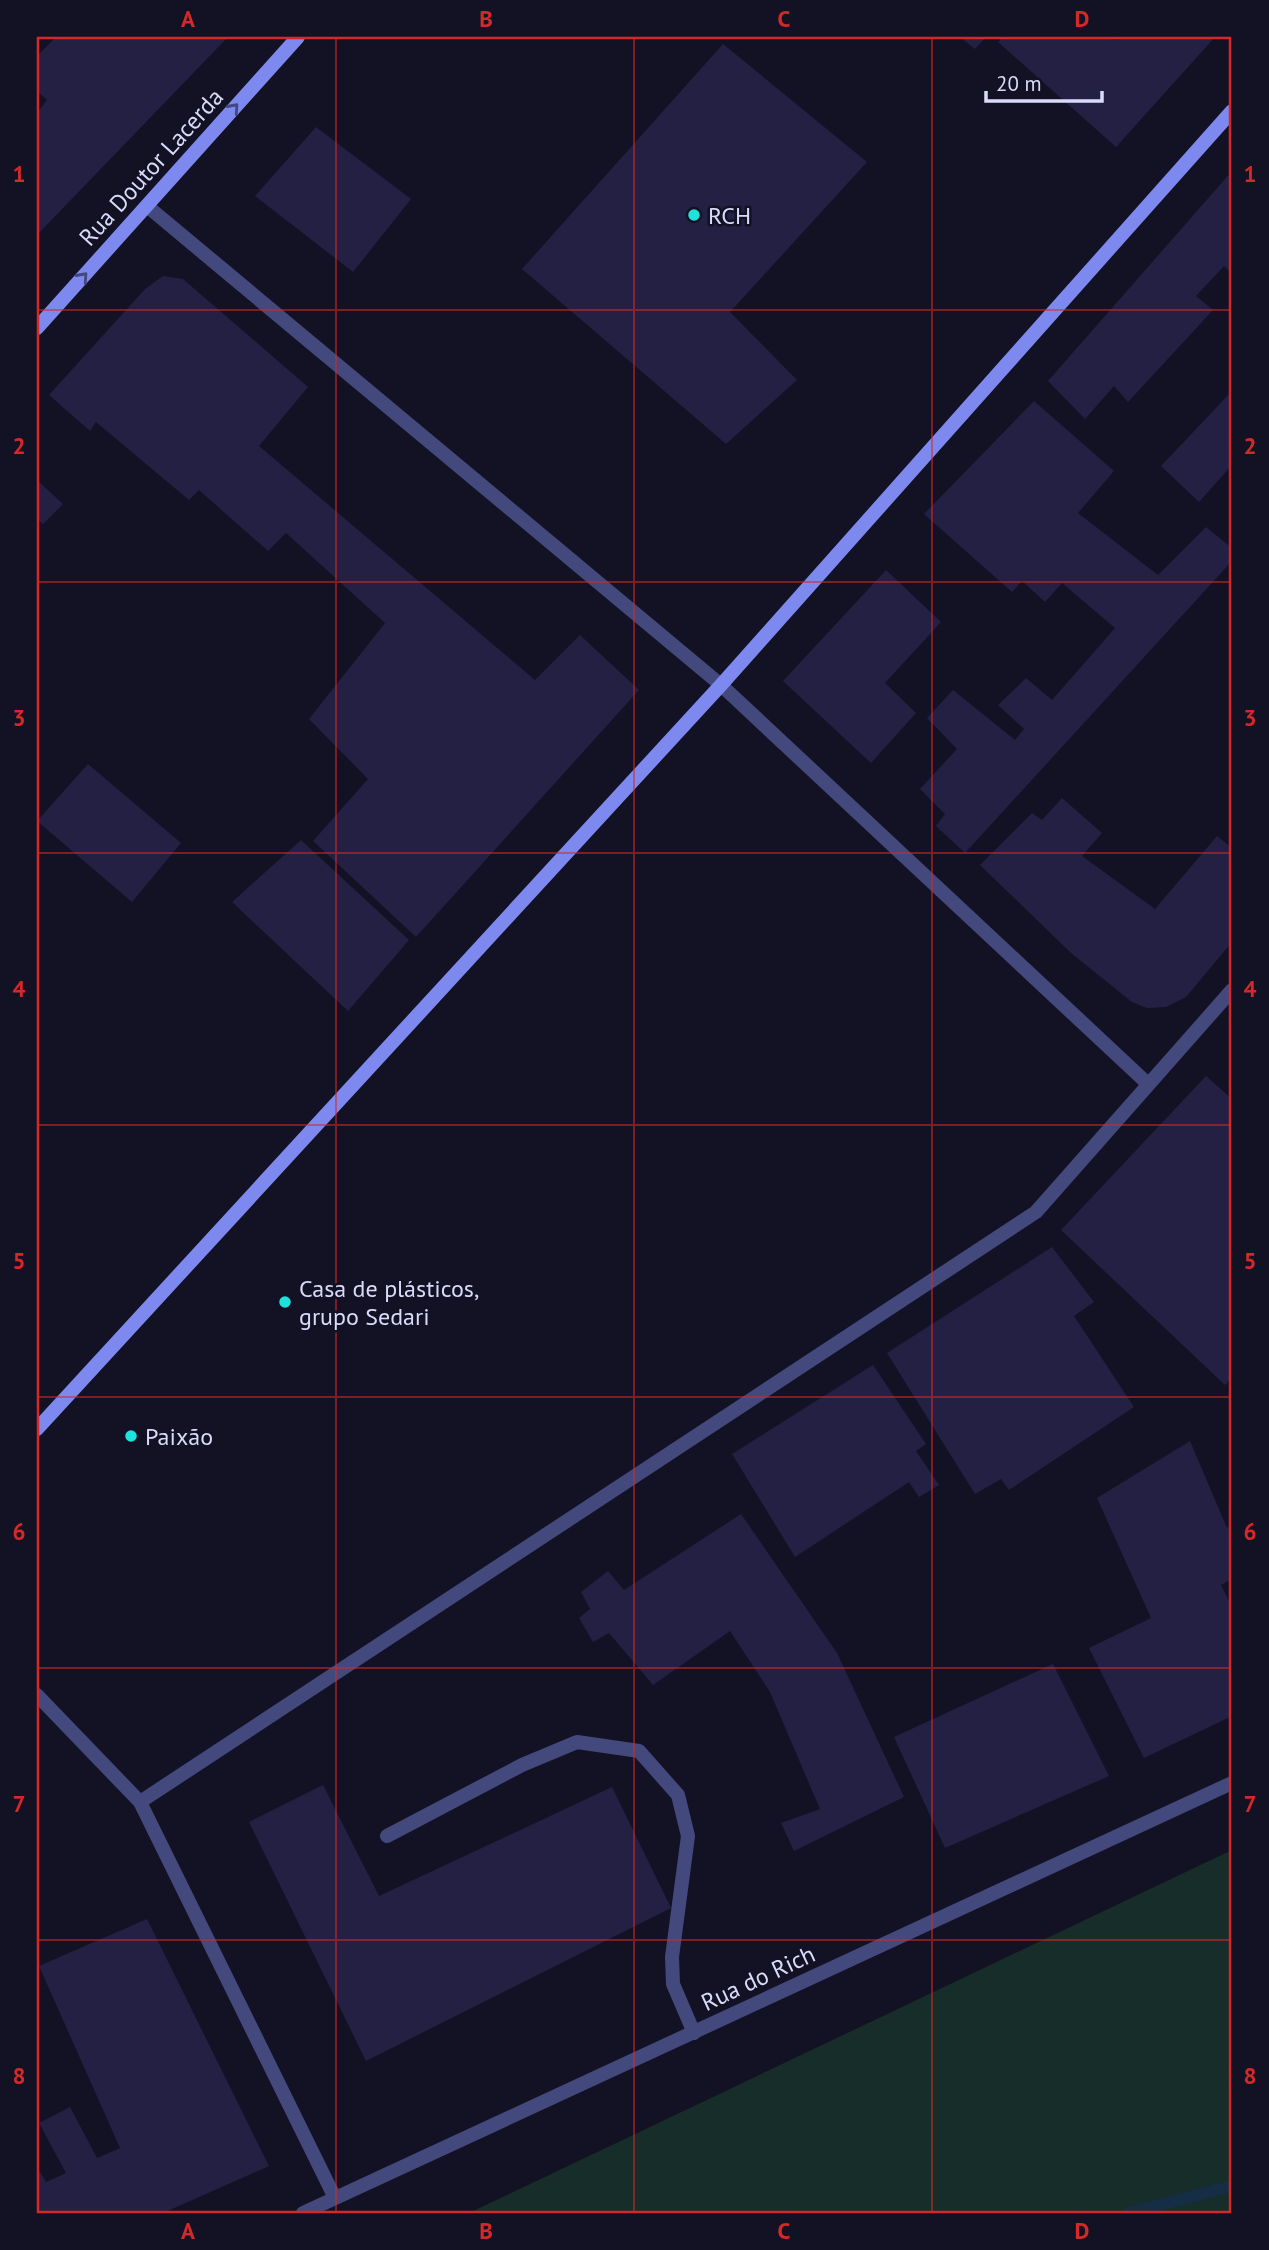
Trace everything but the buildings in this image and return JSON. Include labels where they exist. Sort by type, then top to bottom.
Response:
[{"type":"street","name":"Rua Doutor Lacerda","points":[[37,328],[298,37]]},
{"type":"street","points":[[37,1429],[721,685],[1232,111]]},
{"type":"street","points":[[147,206],[721,685],[1148,1084]]},
{"type":"street","points":[[140,1802],[1036,1212],[1232,990]]},
{"type":"street","points":[[37,1695],[140,1802],[335,2198]]},
{"type":"street","points":[[387,1836],[522,1765],[577,1742],[639,1751],[678,1795],[688,1836],[671,1957],[673,1984],[694,2033]]},
{"type":"street","name":"Rua do Rich","points":[[303,2213],[1232,1783]]},
{"type":"green space","points":[[1232,1850],[1232,2213],[469,2213]]},
{"type":"waterway","points":[[1129,2213],[1232,2186]]},
{"type":"place","name":"RCH","points":[[694,215]]},
{"type":"place","name":"Casa de plásticos, grupo Sedari","points":[[285,1302]]},
{"type":"place","name":"Paixão","points":[[131,1436]]}]
